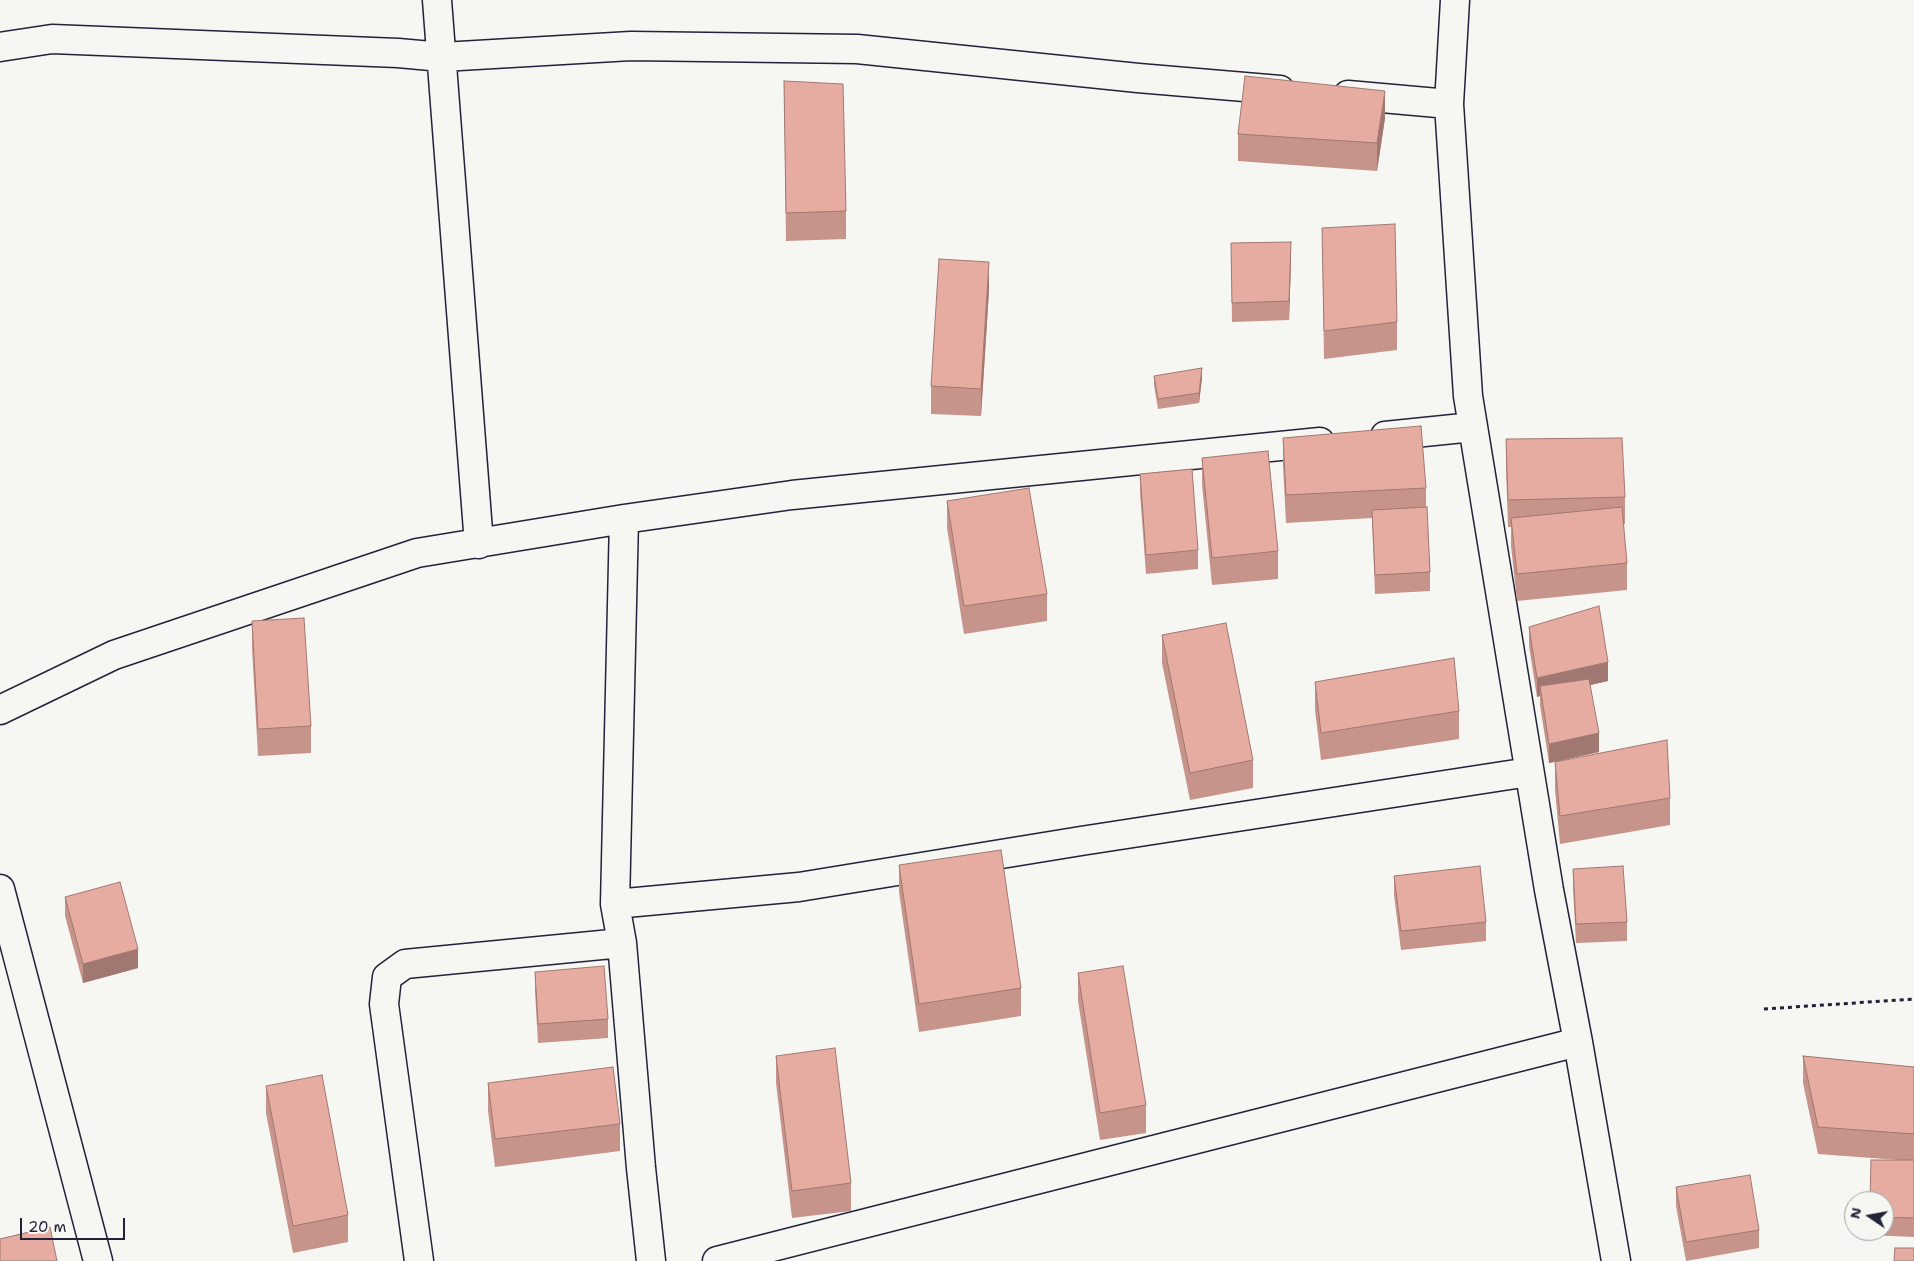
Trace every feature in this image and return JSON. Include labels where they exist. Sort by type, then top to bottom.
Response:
[{"type":"street","points":[[437,0],[479,544]]},
{"type":"street","points":[[1455,0],[1450,104],[1468,396],[1549,890],[1578,1042],[1616,1261]]},
{"type":"street","points":[[0,47],[52,39],[398,53],[442,57],[631,46],[857,49],[1138,78],[1450,104]]},
{"type":"street","points":[[0,710],[114,656],[417,553],[624,519],[792,496],[1473,427]]},
{"type":"street","points":[[624,519],[615,904],[622,943],[641,1168],[651,1261]]},
{"type":"street","points":[[615,904],[799,888],[1081,841],[1529,772]]},
{"type":"street","points":[[0,888],[98,1261]]},
{"type":"street","points":[[419,1261],[384,1004],[387,977],[405,964],[622,943]]},
{"type":"street","points":[[717,1261],[1578,1042]]},
{"type":"path","points":[[1764,1009],[1914,999]]},
{"type":"building","points":[[1245,76],[1385,91],[1377,143],[1238,134]]},
{"type":"building","points":[[784,81],[843,84],[846,211],[786,213]]},
{"type":"building","points":[[1395,224],[1397,322],[1324,331],[1322,228]]},
{"type":"building","points":[[1291,242],[1289,301],[1232,303],[1231,243]]},
{"type":"building","points":[[939,259],[989,262],[981,389],[931,386]]},
{"type":"building","points":[[1202,368],[1199,393],[1158,399],[1154,376]]},
{"type":"building","points":[[1421,426],[1426,488],[1286,495],[1283,438]]},
{"type":"building","points":[[1622,438],[1625,497],[1508,500],[1506,439]]},
{"type":"building","points":[[1268,451],[1278,551],[1212,558],[1202,458]]},
{"type":"building","points":[[1192,469],[1198,550],[1146,555],[1140,474]]},
{"type":"building","points":[[1029,488],[1047,594],[964,606],[947,501]]},
{"type":"building","points":[[1427,507],[1430,572],[1375,575],[1372,510]]},
{"type":"building","points":[[1622,507],[1627,563],[1517,574],[1511,518]]},
{"type":"building","points":[[1599,606],[1608,662],[1537,678],[1529,627]]},
{"type":"building","points":[[304,618],[311,726],[258,729],[252,621]]},
{"type":"building","points":[[1226,623],[1253,760],[1190,773],[1162,635]]},
{"type":"building","points":[[1454,658],[1459,711],[1321,733],[1315,682]]},
{"type":"building","points":[[1589,679],[1599,733],[1549,744],[1540,686]]},
{"type":"building","points":[[1667,740],[1670,798],[1560,816],[1555,762]]},
{"type":"building","points":[[1001,850],[1021,988],[919,1004],[899,865]]},
{"type":"building","points":[[1480,866],[1486,922],[1401,931],[1394,876]]},
{"type":"building","points":[[1623,866],[1627,922],[1576,924],[1573,869]]},
{"type":"building","points":[[120,882],[138,949],[83,964],[65,897]]},
{"type":"building","points":[[604,966],[608,1019],[538,1024],[535,972]]},
{"type":"building","points":[[1123,966],[1146,1105],[1100,1113],[1078,973]]},
{"type":"building","points":[[835,1048],[851,1183],[792,1191],[776,1056]]},
{"type":"building","points":[[1803,1056],[1914,1067],[1914,1134],[1818,1127]]},
{"type":"building","points":[[613,1067],[620,1124],[495,1139],[488,1083]]},
{"type":"building","points":[[322,1075],[348,1215],[293,1226],[266,1086]]},
{"type":"building","points":[[1871,1160],[1914,1160],[1914,1218],[1894,1217],[1894,1191],[1870,1191]]},
{"type":"building","points":[[1750,1175],[1759,1230],[1686,1242],[1676,1187]]},
{"type":"building","points":[[50,1227],[57,1261],[0,1261],[0,1239]]},
{"type":"building","points":[[1895,1248],[1914,1248],[1914,1261],[1894,1261]]}]
